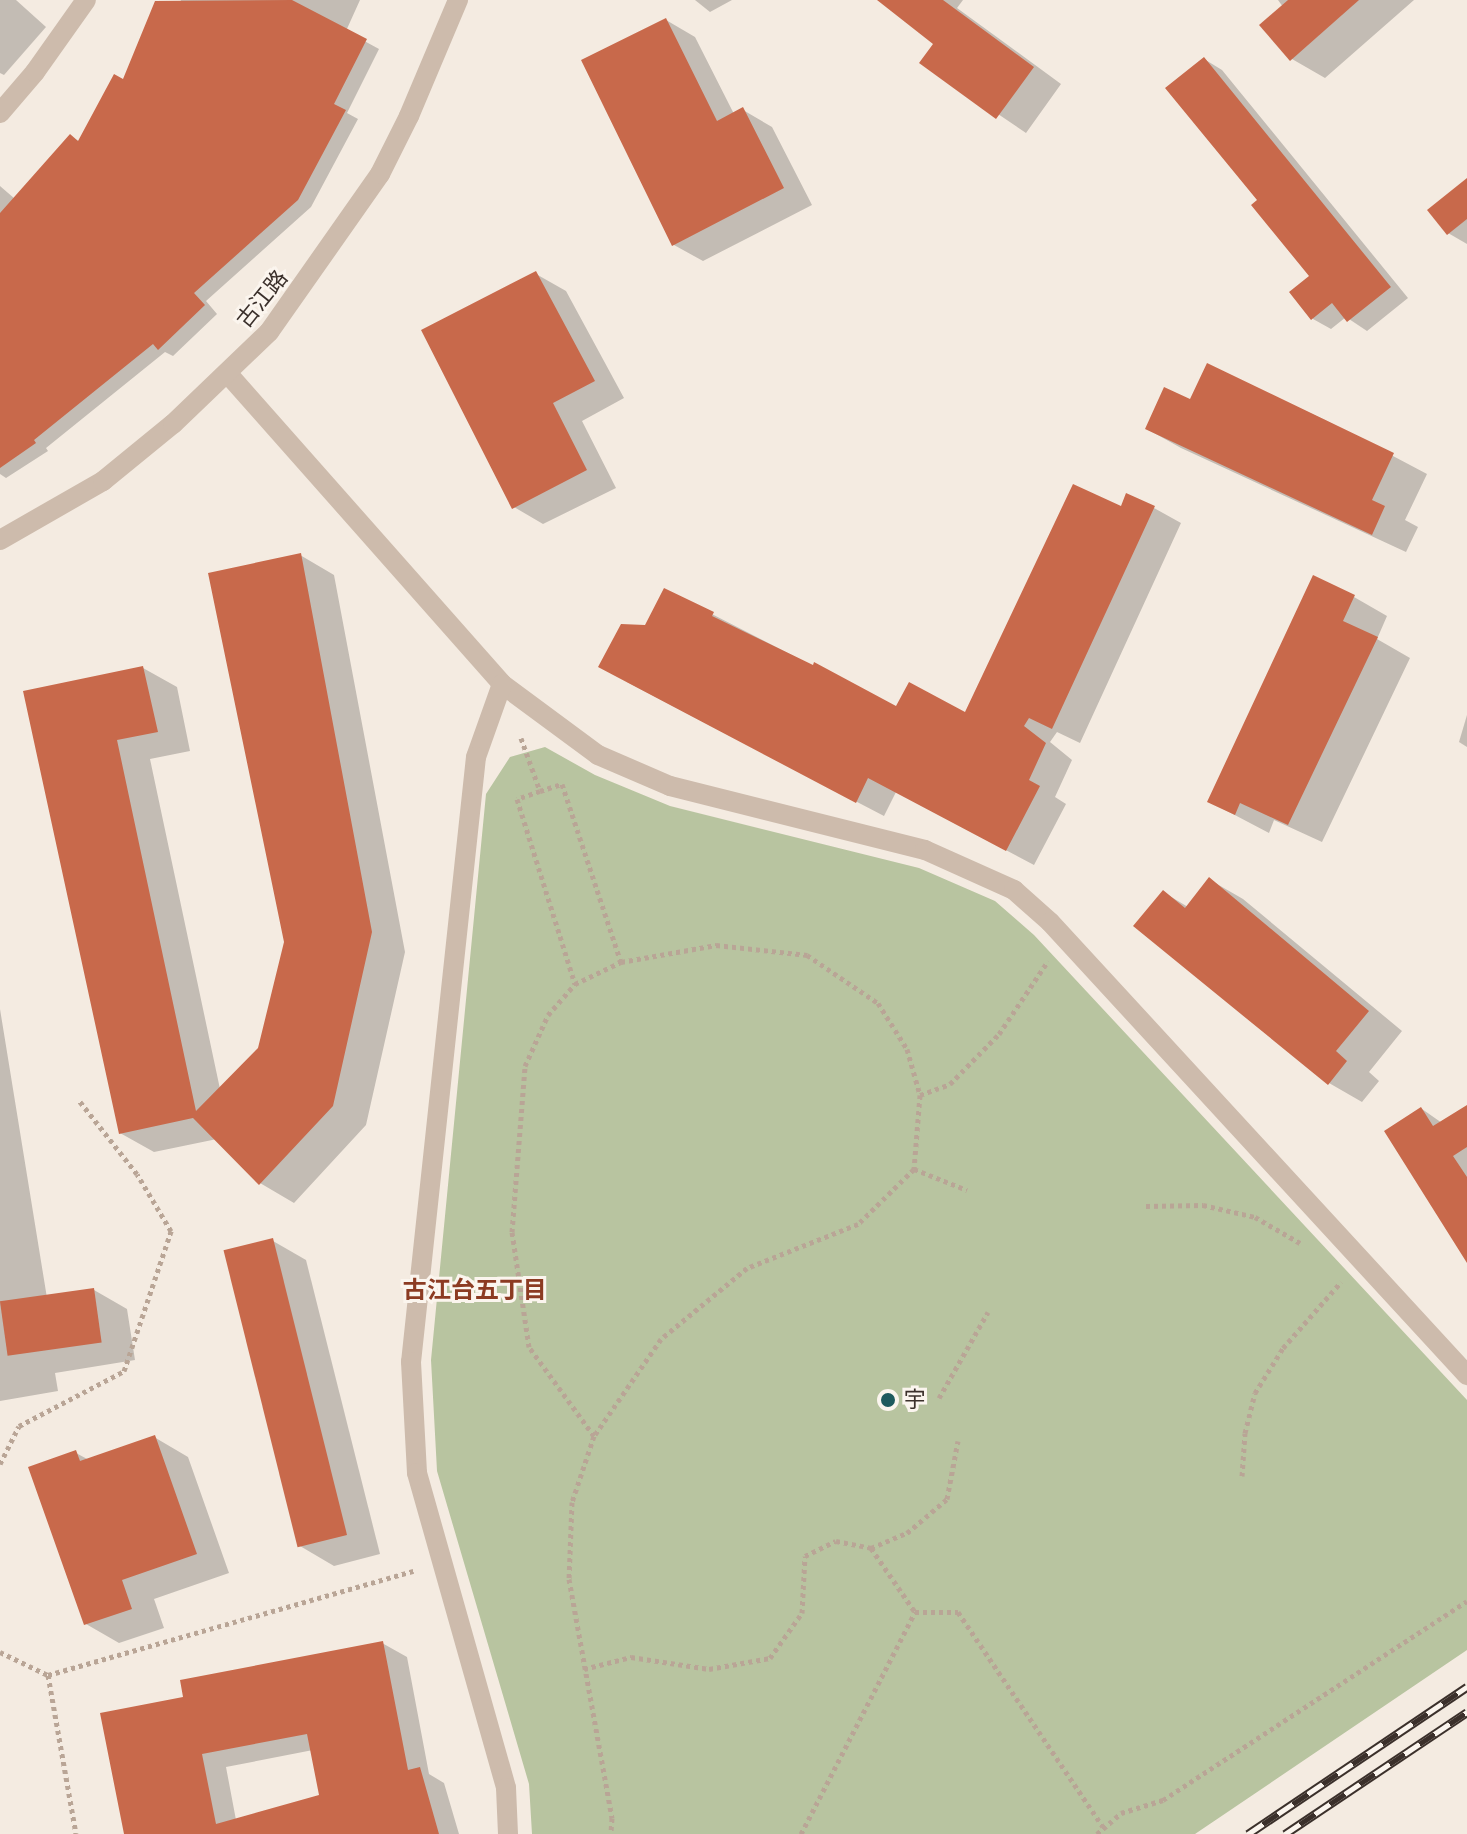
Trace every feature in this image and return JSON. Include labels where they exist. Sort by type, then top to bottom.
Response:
[{"type":"street","points":[[0,113],[35,72],[86,0]]},
{"type":"street","name":"古江路","points":[[0,540],[103,481],[173,424],[269,332],[380,174],[409,116],[458,0]]},
{"type":"street","points":[[228,374],[502,684],[598,755],[670,786],[925,850],[1014,890],[1050,922],[1467,1375]]},
{"type":"street","points":[[502,684],[476,757],[411,1362],[417,1473],[506,1788],[508,1834]]},
{"type":"path","points":[[502,684],[540,791]]},
{"type":"path","points":[[575,984],[517,799],[562,784],[621,962]]},
{"type":"path","points":[[920,1095],[950,1084],[999,1034],[1052,954],[1050,922]]},
{"type":"path","points":[[594,1436],[529,1347],[512,1232],[525,1066],[548,1015],[575,984],[621,962],[716,945],[807,955],[878,1003],[907,1049],[920,1095],[914,1169],[858,1224],[747,1268],[661,1339],[594,1436],[572,1502],[569,1579],[612,1818],[611,1834]]},
{"type":"path","points":[[0,1464],[19,1426],[124,1371],[171,1231],[137,1174],[78,1099]]},
{"type":"path","points":[[914,1169],[967,1190]]},
{"type":"path","points":[[1146,1206],[1203,1205],[1255,1217],[1305,1246]]},
{"type":"path","points":[[1242,1476],[1245,1433],[1255,1393],[1283,1348],[1344,1279],[1335,1270]]},
{"type":"path","points":[[939,1398],[988,1312]]},
{"type":"path","points":[[584,1669],[631,1657],[709,1669],[770,1658],[802,1613],[805,1556],[836,1541],[871,1548],[907,1533],[947,1499],[958,1441]]},
{"type":"path","points":[[871,1548],[915,1612]]},
{"type":"path","points":[[0,1652],[48,1675],[442,1563]]},
{"type":"path","points":[[1097,1834],[1121,1813],[1163,1800],[1467,1601]]},
{"type":"path","points":[[915,1612],[958,1612],[1103,1827]]},
{"type":"path","points":[[801,1834],[915,1612]]},
{"type":"path","points":[[48,1675],[76,1834]]},
{"type":"green space","points":[[545,747],[595,775],[670,806],[919,868],[995,901],[1034,935],[1467,1400],[1467,1650],[1195,1834],[532,1834],[529,1784],[437,1471],[431,1360],[486,794],[510,757]]},
{"type":"building","points":[[292,0],[367,39],[334,104],[346,110],[298,200],[194,293],[205,305],[158,350],[153,344],[34,440],[36,443],[0,468],[0,213],[70,134],[78,141],[114,74],[123,79],[155,1]]},
{"type":"building","points":[[877,0],[943,0],[1034,67],[996,119],[919,63],[933,44]]},
{"type":"building","points":[[1288,0],[1359,0],[1290,61],[1259,25]]},
{"type":"building","points":[[666,18],[717,121],[743,107],[784,188],[672,246],[581,60]]},
{"type":"building","points":[[1204,57],[1391,287],[1347,322],[1332,303],[1311,320],[1289,292],[1309,276],[1251,205],[1257,200],[1165,88]]},
{"type":"building","points":[[1467,178],[1467,219],[1447,235],[1427,210]]},
{"type":"building","points":[[536,271],[595,381],[553,403],[587,470],[512,509],[421,330]]},
{"type":"building","points":[[1207,363],[1394,453],[1372,500],[1385,506],[1372,535],[1145,429],[1164,387],[1190,399]]},
{"type":"building","points":[[1073,484],[1121,506],[1126,493],[1155,506],[1052,729],[1029,718],[1024,726],[1046,743],[1029,780],[1040,786],[1006,851],[868,778],[856,803],[598,667],[621,624],[645,625],[664,588],[714,612],[712,616],[813,665],[814,662],[896,706],[909,682],[965,712]]},
{"type":"building","points":[[301,553],[372,932],[333,1106],[259,1185],[193,1118],[119,1134],[23,691],[143,666],[158,732],[117,740],[196,1111],[258,1048],[284,942],[208,573]]},
{"type":"building","points":[[1313,575],[1355,595],[1343,621],[1378,637],[1288,825],[1240,803],[1235,815],[1207,802]]},
{"type":"building","points":[[1209,877],[1369,1011],[1336,1051],[1347,1061],[1328,1085],[1133,926],[1163,890],[1185,908]]},
{"type":"building","points":[[1467,1105],[1467,1147],[1453,1156],[1467,1177],[1467,1263],[1384,1131],[1421,1107],[1433,1126]]},
{"type":"building","points":[[273,1238],[347,1535],[298,1547],[224,1250]]},
{"type":"building","points":[[94,1288],[102,1342],[8,1356],[0,1301]]},
{"type":"building","points":[[155,1435],[197,1554],[122,1580],[132,1609],[84,1625],[28,1467],[76,1450],[80,1461]]},
{"type":"building","points":[[383,1641],[408,1770],[420,1767],[439,1834],[124,1834],[100,1713],[183,1697],[180,1680]],"holes":[[[307,1734],[319,1795],[216,1824],[202,1754]]]},
{"type":"railway","points":[[1248,1834],[1467,1687]]},
{"type":"railway","points":[[1285,1834],[1467,1712]]},
{"type":"place","name":"宇","points":[[888,1400]]},
{"type":"district","name":"古江台五丁目","points":[[475,1290]]}]
